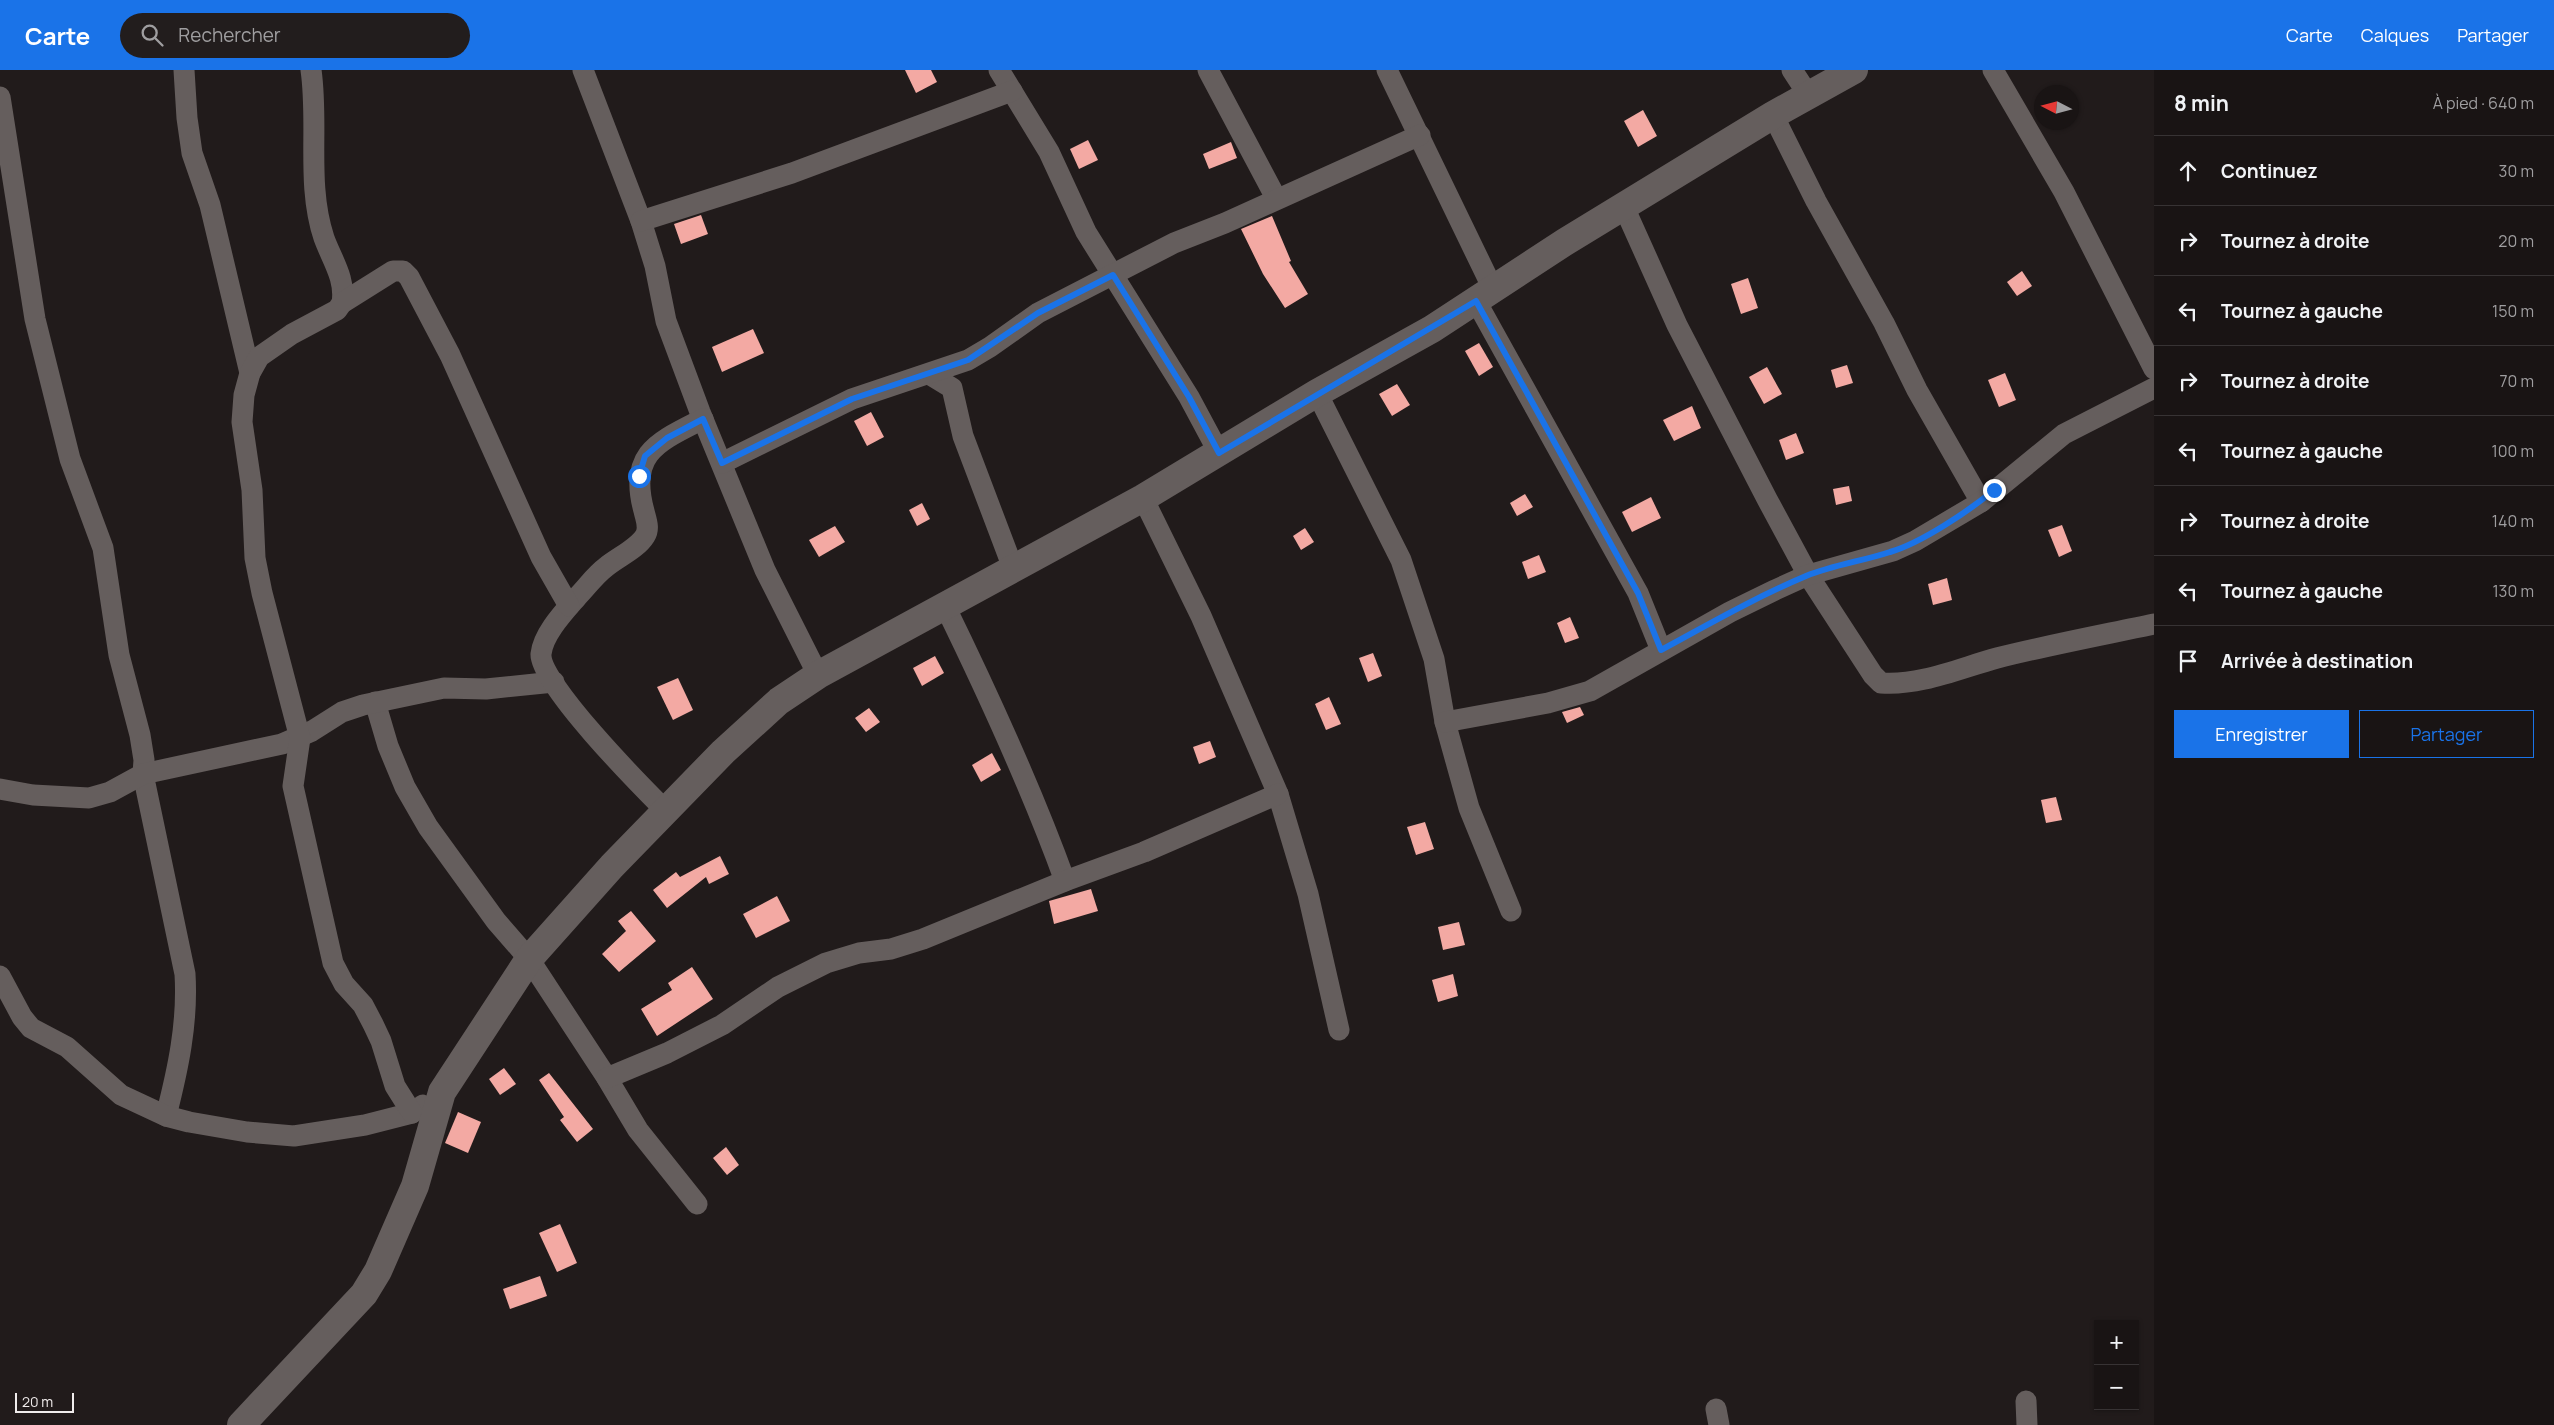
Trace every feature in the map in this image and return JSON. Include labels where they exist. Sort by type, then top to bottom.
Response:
[{"type":"street","points":[[184,70],[192,154],[214,221],[250,373]]},
{"type":"street","points":[[311,70],[315,99],[316,207],[324,237],[343,282],[342,303]]},
{"type":"street","points":[[583,70],[641,221],[655,266],[666,321],[703,419],[765,570],[818,675]]},
{"type":"street","points":[[999,70],[1049,152],[1086,232],[1189,397],[1219,453]]},
{"type":"street","points":[[1208,70],[1276,198]]},
{"type":"street","points":[[1387,70],[1420,135],[1485,295],[1638,593],[1661,650]]},
{"type":"street","points":[[1792,70],[1809,96]]},
{"type":"street","points":[[241,1425],[364,1294],[378,1271],[415,1186],[442,1092],[529,958],[665,810],[756,720],[778,701],[818,675],[1143,498],[1317,393],[1386,356],[1773,115],[1854,70]]},
{"type":"street","points":[[1993,70],[2064,192],[2154,369]]},
{"type":"street","points":[[641,221],[792,174],[1012,90]]},
{"type":"street","points":[[0,97],[36,319],[66,444],[103,548],[119,655],[142,744],[143,774],[186,974],[187,1002],[180,1062],[166,1116]]},
{"type":"street","points":[[1773,115],[1816,201],[1884,322],[1921,398],[1980,502]]},
{"type":"street","points":[[722,463],[852,399],[968,360],[1038,313],[1174,243],[1225,223],[1276,198],[1420,135]]},
{"type":"street","points":[[1624,207],[1677,324],[1808,575],[1873,675],[1882,684],[1893,684],[1932,677],[1996,658],[2154,624]]},
{"type":"street","points":[[412,1113],[395,1086],[381,1041],[363,1005],[344,984],[333,963],[293,786],[300,738],[262,593],[255,558],[252,490],[242,422],[244,395],[250,373],[259,357],[274,345],[330,314],[342,303],[393,271],[403,271],[409,276],[450,355],[541,557],[569,606]]},
{"type":"street","points":[[968,360],[952,388],[963,436],[1013,568]]},
{"type":"street","points":[[929,374],[952,388]]},
{"type":"street","points":[[1445,722],[1507,711],[1590,691],[1730,612],[1808,575],[1893,551],[1915,541],[1980,502],[2064,434],[2154,388]]},
{"type":"street","points":[[1317,393],[1401,560],[1434,660],[1445,722],[1470,808],[1511,911]]},
{"type":"street","points":[[665,810],[594,736],[543,668],[541,654],[547,637],[569,606],[604,568],[640,542],[646,535],[648,525],[640,496],[639,476],[645,456],[667,438],[703,419]]},
{"type":"street","points":[[1143,498],[1201,616],[1278,794],[1308,894],[1339,1030]]},
{"type":"street","points":[[945,606],[1004,728],[1043,821],[1065,881]]},
{"type":"street","points":[[0,789],[33,795],[89,798],[110,792],[143,774],[282,744],[300,738],[342,712],[375,702],[444,688],[486,689],[554,682]]},
{"type":"street","points":[[375,702],[388,746],[405,787],[428,827],[496,921],[529,958],[607,1078],[638,1130],[696,1204]]},
{"type":"street","points":[[607,1078],[667,1053],[722,1026],[778,987],[826,964],[860,953],[891,949],[923,939],[1065,881],[1144,852],[1278,794]]},
{"type":"street","points":[[0,976],[22,1017],[31,1028],[67,1047],[121,1095],[166,1116],[247,1132],[294,1136],[328,1132],[412,1113],[442,1092]]},
{"type":"street","points":[[2026,1401],[2027,1425]]},
{"type":"building","points":[[905,70],[931,70],[937,82],[916,93]]},
{"type":"building","points":[[1643,110],[1657,136],[1638,147],[1624,121]]},
{"type":"building","points":[[1088,140],[1098,160],[1079,169],[1070,149]]},
{"type":"building","points":[[1231,142],[1237,158],[1209,169],[1203,154]]},
{"type":"building","points":[[701,215],[708,234],[681,244],[674,224]]},
{"type":"building","points":[[1272,216],[1291,261],[1289,262],[1308,294],[1285,308],[1263,274],[1241,229]]},
{"type":"building","points":[[2022,271],[2032,286],[2017,296],[2007,282]]},
{"type":"building","points":[[1748,278],[1758,308],[1741,314],[1731,284]]},
{"type":"building","points":[[753,329],[764,353],[722,372],[712,347]]},
{"type":"building","points":[[1479,343],[1493,367],[1479,376],[1465,351]]},
{"type":"building","points":[[1847,365],[1853,383],[1836,388],[1831,370]]},
{"type":"building","points":[[1767,367],[1782,394],[1764,404],[1749,377]]},
{"type":"building","points":[[2005,373],[2016,400],[1999,407],[1988,380]]},
{"type":"building","points":[[1397,384],[1410,405],[1392,416],[1379,394]]},
{"type":"building","points":[[1692,406],[1701,428],[1674,441],[1663,420]]},
{"type":"building","points":[[871,412],[884,437],[867,446],[854,421]]},
{"type":"building","points":[[1796,433],[1804,453],[1786,460],[1779,440]]},
{"type":"building","points":[[1849,486],[1852,501],[1836,505],[1833,489]]},
{"type":"building","points":[[1525,494],[1533,507],[1517,516],[1510,503]]},
{"type":"building","points":[[1651,497],[1661,518],[1632,532],[1622,512]]},
{"type":"building","points":[[922,503],[930,519],[917,526],[909,510]]},
{"type":"building","points":[[2062,525],[2072,551],[2059,557],[2048,530]]},
{"type":"building","points":[[835,526],[845,542],[819,557],[809,540]]},
{"type":"building","points":[[1305,528],[1314,542],[1301,550],[1293,536]]},
{"type":"building","points":[[1539,555],[1546,572],[1528,579],[1522,562]]},
{"type":"building","points":[[1947,578],[1952,600],[1933,605],[1928,584]]},
{"type":"building","points":[[1570,617],[1579,638],[1565,643],[1557,623]]},
{"type":"building","points":[[1373,653],[1382,676],[1368,682],[1359,658]]},
{"type":"building","points":[[935,656],[944,673],[922,686],[913,668]]},
{"type":"building","points":[[678,678],[693,710],[673,720],[657,687]]},
{"type":"building","points":[[1329,697],[1341,724],[1326,730],[1315,704]]},
{"type":"building","points":[[1580,707],[1584,715],[1567,723],[1562,712]]},
{"type":"building","points":[[869,708],[880,722],[866,732],[855,718]]},
{"type":"building","points":[[1210,741],[1216,757],[1199,764],[1193,747]]},
{"type":"building","points":[[992,753],[1001,770],[981,782],[972,765]]},
{"type":"building","points":[[2056,797],[2062,820],[2046,823],[2041,800]]},
{"type":"building","points":[[1425,822],[1434,849],[1416,855],[1407,827]]},
{"type":"building","points":[[720,856],[729,874],[709,884],[706,877],[667,908],[653,890],[676,872],[680,877]]},
{"type":"building","points":[[1091,889],[1098,911],[1054,924],[1049,901]]},
{"type":"building","points":[[777,896],[790,921],[756,938],[743,914]]},
{"type":"building","points":[[631,911],[656,941],[619,972],[602,954],[626,931],[618,921]]},
{"type":"building","points":[[1459,922],[1465,945],[1443,950],[1438,927]]},
{"type":"building","points":[[692,967],[713,999],[657,1036],[641,1009],[672,990],[668,983]]},
{"type":"building","points":[[1453,974],[1458,996],[1438,1002],[1432,980]]},
{"type":"building","points":[[504,1068],[516,1084],[500,1095],[489,1079]]},
{"type":"building","points":[[549,1073],[593,1129],[577,1142],[560,1120],[564,1117],[539,1080]]},
{"type":"building","points":[[458,1112],[481,1122],[468,1153],[445,1143]]},
{"type":"building","points":[[726,1147],[739,1165],[727,1175],[713,1158]]},
{"type":"building","points":[[560,1224],[577,1263],[557,1272],[539,1233]]},
{"type":"building","points":[[540,1276],[547,1296],[510,1309],[503,1289]]},
{"type":"route","points":[[639,476],[645,456],[667,438],[703,419],[722,463],[818,414],[852,399],[968,360],[1038,313],[1113,275],[1189,397],[1219,453],[1317,393],[1432,329],[1476,301],[1638,593],[1661,650],[1730,612],[1808,575],[1893,551],[1915,541],[1980,502],[1994,490]]}]
